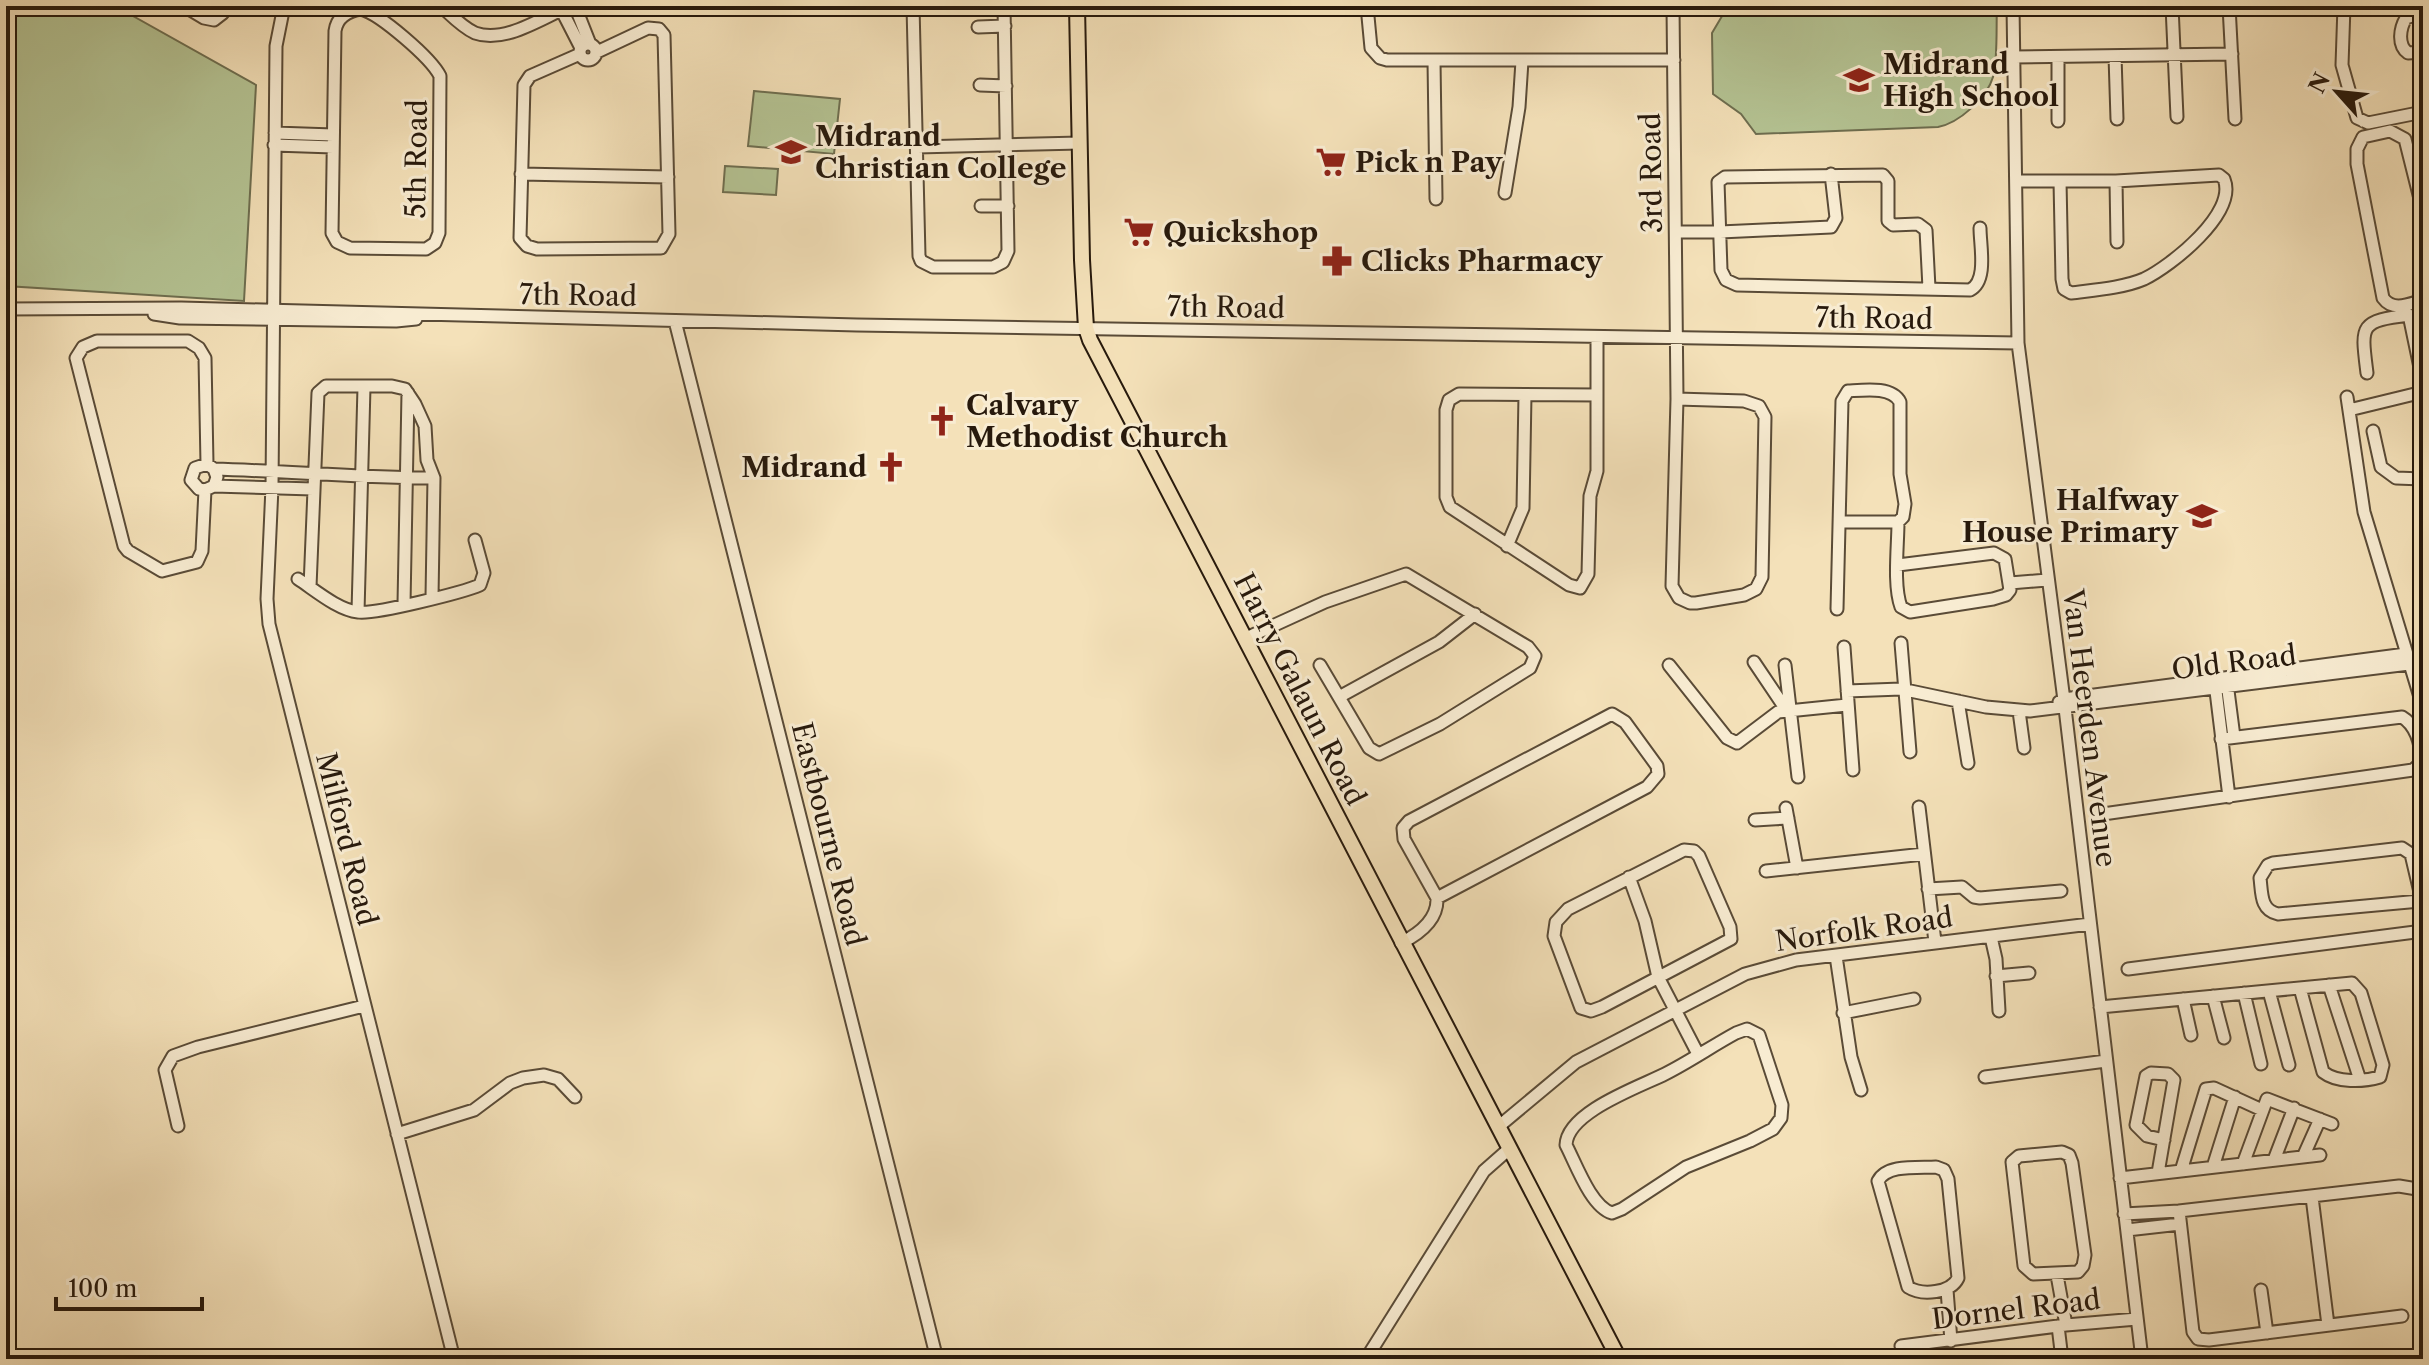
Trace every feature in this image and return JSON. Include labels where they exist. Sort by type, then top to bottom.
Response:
[{"type":"main road","name":"Harry Galaun Road","points":[[1077,6],[1086,328],[1098,358],[1619,1359]]},
{"type":"street","points":[[184,6],[204,18],[214,20],[223,13],[225,6]]},
{"type":"street","points":[[272,316],[276,46],[284,6]]},
{"type":"street","points":[[441,6],[469,29],[490,36],[502,35],[569,7],[587,49]]},
{"type":"street","points":[[913,6],[919,256],[926,265],[940,268],[998,265],[1008,251],[1004,6]]},
{"type":"street","points":[[1367,6],[1369,41],[1375,54],[1393,61],[1674,60]]},
{"type":"street","name":"3rd Road","points":[[1673,6],[1677,399],[1672,586],[1679,598],[1690,603],[1744,595],[1756,589],[1762,577],[1765,417],[1759,406],[1744,401],[1677,399]]},
{"type":"street","name":"Van Heerden Avenue","points":[[2013,6],[2018,343],[2142,1359]]},
{"type":"street","points":[[2172,6],[2177,117]]},
{"type":"street","points":[[2229,6],[2235,119]]},
{"type":"street","points":[[2344,6],[2342,65],[2357,118],[2368,123],[2423,112]]},
{"type":"street","name":"5th Road","points":[[353,10],[368,11],[432,64],[440,76],[439,233],[435,243],[426,249],[350,248],[337,242],[331,228],[333,141],[336,24],[353,10]]},
{"type":"street","points":[[2423,12],[2406,18],[2401,41],[2405,51],[2411,54],[2423,52]]},
{"type":"street","points":[[978,27],[1005,26]]},
{"type":"street","points":[[648,28],[662,30],[665,42],[669,234],[661,248],[537,249],[527,246],[520,238],[521,174],[524,85],[530,76],[587,49],[648,28]]},
{"type":"street","points":[[2014,57],[2232,54]]},
{"type":"street","points":[[2115,56],[2117,119]]},
{"type":"street","points":[[2058,57],[2058,121]]},
{"type":"street","points":[[1434,61],[1436,199]]},
{"type":"street","points":[[1505,193],[1519,107],[1522,61]]},
{"type":"street","points":[[980,85],[1006,86]]},
{"type":"street","points":[[2423,211],[2405,139],[2390,131],[2363,137],[2357,149],[2357,164],[2383,298],[2386,303],[2396,306],[2423,300]]},
{"type":"street","points":[[274,139],[333,141]]},
{"type":"street","points":[[917,147],[1080,143]]},
{"type":"street","points":[[521,174],[668,177]]},
{"type":"street","points":[[1676,232],[1833,226],[1836,218],[1831,174]]},
{"type":"street","points":[[1929,288],[1927,232],[1918,224],[1897,226],[1888,221],[1887,178],[1880,174],[1725,177],[1716,187],[1721,270],[1726,280],[1737,285],[1970,290],[1977,286],[1980,278],[1980,228]]},
{"type":"street","points":[[2017,181],[2060,181],[2116,181],[2219,175],[2226,181],[2226,190],[2215,217],[2199,240],[2149,276],[2071,293],[2064,289],[2062,279],[2060,181]]},
{"type":"street","points":[[2116,181],[2117,242]]},
{"type":"street","points":[[981,206],[1008,206]]},
{"type":"street","name":"7th Road","points":[[6,309],[131,310],[180,318],[403,313],[1677,340],[2018,343]]},
{"type":"street","points":[[2367,373],[2362,339],[2367,326],[2381,319],[2423,312]]},
{"type":"street","points":[[2409,315],[2423,382]]},
{"type":"street","name":"Milford Road","points":[[272,316],[272,487],[267,599],[271,635],[454,1359]]},
{"type":"street","name":"Eastbourne Road","points":[[675,321],[937,1359]]},
{"type":"street","points":[[1597,338],[1597,395],[1597,471],[1590,496],[1588,574],[1580,588],[1573,587],[1507,546],[1456,513],[1447,502],[1446,410],[1449,400],[1459,394],[1597,395]]},
{"type":"street","points":[[97,341],[188,341],[195,344],[205,358],[210,467],[217,477],[210,488],[202,551],[197,562],[162,571],[128,551],[124,546],[76,358],[83,347],[97,341]]},
{"type":"street","points":[[310,587],[318,393],[326,386],[397,386],[408,393],[425,426],[427,460],[434,478],[432,597]]},
{"type":"street","points":[[358,612],[364,387]]},
{"type":"street","points":[[1837,609],[1842,401],[1844,393],[1852,390],[1890,392],[1900,402],[1900,474],[1905,508],[1898,522],[1898,565],[1898,599],[1901,607],[1910,612],[2001,597],[2009,592],[2005,559],[1994,553],[1898,565]]},
{"type":"street","points":[[2423,392],[2348,403],[2364,512],[2423,707]]},
{"type":"street","points":[[404,604],[408,393]]},
{"type":"street","points":[[1507,546],[1523,508],[1525,395]]},
{"type":"street","points":[[2373,431],[2379,463],[2384,470],[2402,480],[2423,479]]},
{"type":"street","points":[[313,489],[210,488],[194,485],[191,480],[195,468],[210,467],[272,469],[314,475],[434,478]]},
{"type":"street","points":[[250,487],[251,470]]},
{"type":"street","points":[[289,472],[289,488]]},
{"type":"street","points":[[1840,522],[1898,522]]},
{"type":"street","points":[[298,579],[358,612],[404,604],[476,587],[483,582],[484,573],[475,540]]},
{"type":"street","points":[[1244,639],[1320,603],[1406,574],[1533,651],[1535,660],[1530,668],[1440,724],[1379,754],[1369,748],[1320,665]]},
{"type":"street","points":[[2010,583],[2047,580]]},
{"type":"street","points":[[1339,697],[1439,642],[1475,614]]},
{"type":"street","points":[[1901,643],[1910,752]]},
{"type":"street","points":[[1844,647],[1853,770]]},
{"type":"street","name":"Old Road","points":[[1847,691],[1906,690],[2019,711],[2408,659]]},
{"type":"street","points":[[1754,662],[1788,711]]},
{"type":"street","points":[[1669,665],[1733,742],[1739,742],[1776,713],[1847,705]]},
{"type":"street","points":[[1785,665],[1798,777]]},
{"type":"street","points":[[2221,684],[2229,797]]},
{"type":"street","points":[[1958,701],[1968,763]]},
{"type":"street","points":[[2019,711],[2024,748]]},
{"type":"street","points":[[1401,943],[1428,924],[1437,908],[1437,898],[1404,839],[1403,828],[1409,821],[1608,715],[1617,716],[1625,722],[1657,766],[1658,774],[1647,787],[1437,898]]},
{"type":"street","points":[[2103,814],[2413,770],[2422,762],[2416,734],[2409,721],[2402,717],[2227,738]]},
{"type":"street","points":[[1919,807],[1935,942]]},
{"type":"street","points":[[1755,820],[1787,813],[1797,868]]},
{"type":"street","points":[[2402,848],[2411,854],[2422,903],[2271,913],[2264,905],[2260,878],[2268,865],[2273,863],[2402,848]]},
{"type":"street","points":[[1684,850],[1694,851],[1699,856],[1732,936],[1729,942],[1658,977],[1602,1007],[1593,1011],[1584,1010],[1578,1003],[1554,936],[1556,922],[1568,909],[1629,877],[1684,850]]},
{"type":"street","points":[[1766,871],[1924,854]]},
{"type":"street","points":[[1629,877],[1648,932],[1658,977],[1698,1054]]},
{"type":"street","points":[[1928,889],[1962,887],[1980,898],[2061,891]]},
{"type":"street","name":"Norfolk Road","points":[[1498,1127],[1576,1062],[1758,969],[1796,960],[2090,924]]},
{"type":"street","points":[[2128,969],[2423,931]]},
{"type":"street","points":[[1991,937],[1999,1011]]},
{"type":"street","points":[[1836,956],[1843,1013],[1861,1090]]},
{"type":"street","points":[[1996,976],[2029,973]]},
{"type":"street","points":[[2100,1007],[2352,983],[2361,993],[2383,1065],[2380,1077],[2360,1080],[2332,1078],[2323,1072],[2300,988]]},
{"type":"street","points":[[2329,985],[2360,1080]]},
{"type":"street","points":[[2269,991],[2289,1065]]},
{"type":"street","points":[[2244,993],[2261,1064]]},
{"type":"street","points":[[2213,996],[2224,1038]]},
{"type":"street","points":[[1843,1013],[1914,999]]},
{"type":"street","points":[[2183,999],[2191,1035]]},
{"type":"street","points":[[178,1126],[165,1070],[173,1056],[364,1006]]},
{"type":"street","points":[[1747,1029],[1756,1032],[1782,1105],[1779,1121],[1773,1129],[1750,1141],[1686,1167],[1622,1209],[1606,1212],[1595,1200],[1566,1145],[1568,1133],[1607,1101],[1668,1073],[1698,1054],[1736,1033],[1747,1029]]},
{"type":"street","points":[[1985,1077],[2106,1061]]},
{"type":"street","points":[[2158,1173],[2164,1140],[2174,1080],[2168,1074],[2151,1073],[2146,1076],[2136,1125],[2147,1136],[2164,1140]]},
{"type":"street","points":[[397,1134],[474,1110],[510,1083],[523,1078],[544,1075],[558,1079],[575,1097]]},
{"type":"street","points":[[2181,1171],[2206,1089],[2214,1088],[2262,1110]]},
{"type":"street","points":[[2213,1167],[2235,1097]]},
{"type":"street","points":[[2243,1164],[2265,1101],[2270,1098],[2326,1121],[2303,1157]]},
{"type":"street","points":[[2274,1160],[2294,1108]]},
{"type":"street","points":[[1366,1359],[1484,1171],[1509,1149]]},
{"type":"street","points":[[2062,1152],[2071,1158],[2085,1258],[2078,1272],[2057,1275],[2033,1274],[2024,1266],[2012,1165],[2019,1156],[2062,1152]]},
{"type":"street","points":[[2120,1178],[2320,1155]]},
{"type":"street","points":[[1936,1167],[1945,1172],[1958,1278],[1955,1285],[1947,1290],[1916,1292],[1908,1287],[1877,1187],[1884,1172],[1936,1167]]},
{"type":"street","points":[[2127,1230],[2179,1217],[2312,1197],[2399,1186],[2417,1189]]},
{"type":"street","points":[[2312,1197],[2328,1325]]},
{"type":"street","points":[[2124,1214],[2179,1217]]},
{"type":"street","points":[[2179,1217],[2196,1337],[2209,1340],[2402,1316]]},
{"type":"street","points":[[2057,1275],[2062,1359]]},
{"type":"street","points":[[1947,1290],[1951,1341]]},
{"type":"street","points":[[2261,1290],[2267,1333]]},
{"type":"street","name":"Dornel Road","points":[[1901,1346],[2137,1319]]},
{"type":"green space","points":[[6,6],[115,6],[256,85],[244,301],[6,286]]},
{"type":"green space","name":"Midrand High School","points":[[1728,6],[1997,6],[1995,70],[1985,93],[1971,108],[1946,125],[1756,134],[1741,114],[1713,94],[1712,33]]},
{"type":"green space","points":[[754,91],[840,99],[834,154],[748,146]]},
{"type":"green space","points":[[725,166],[778,169],[776,195],[723,192]]},
{"type":"place","name":"Midrand High School","points":[[1859,80]]},
{"type":"place","name":"Midrand Christian College","points":[[791,152]]},
{"type":"place","name":"Pick n Pay","points":[[1331,162]]},
{"type":"place","name":"Quickshop","points":[[1139,232]]},
{"type":"place","name":"Clicks Pharmacy","points":[[1337,261]]},
{"type":"place","name":"Calvary Methodist Church","points":[[942,421]]},
{"type":"place","name":"Midrand","points":[[891,467]]},
{"type":"place","name":"Halfway House Primary","points":[[2202,516]]}]
